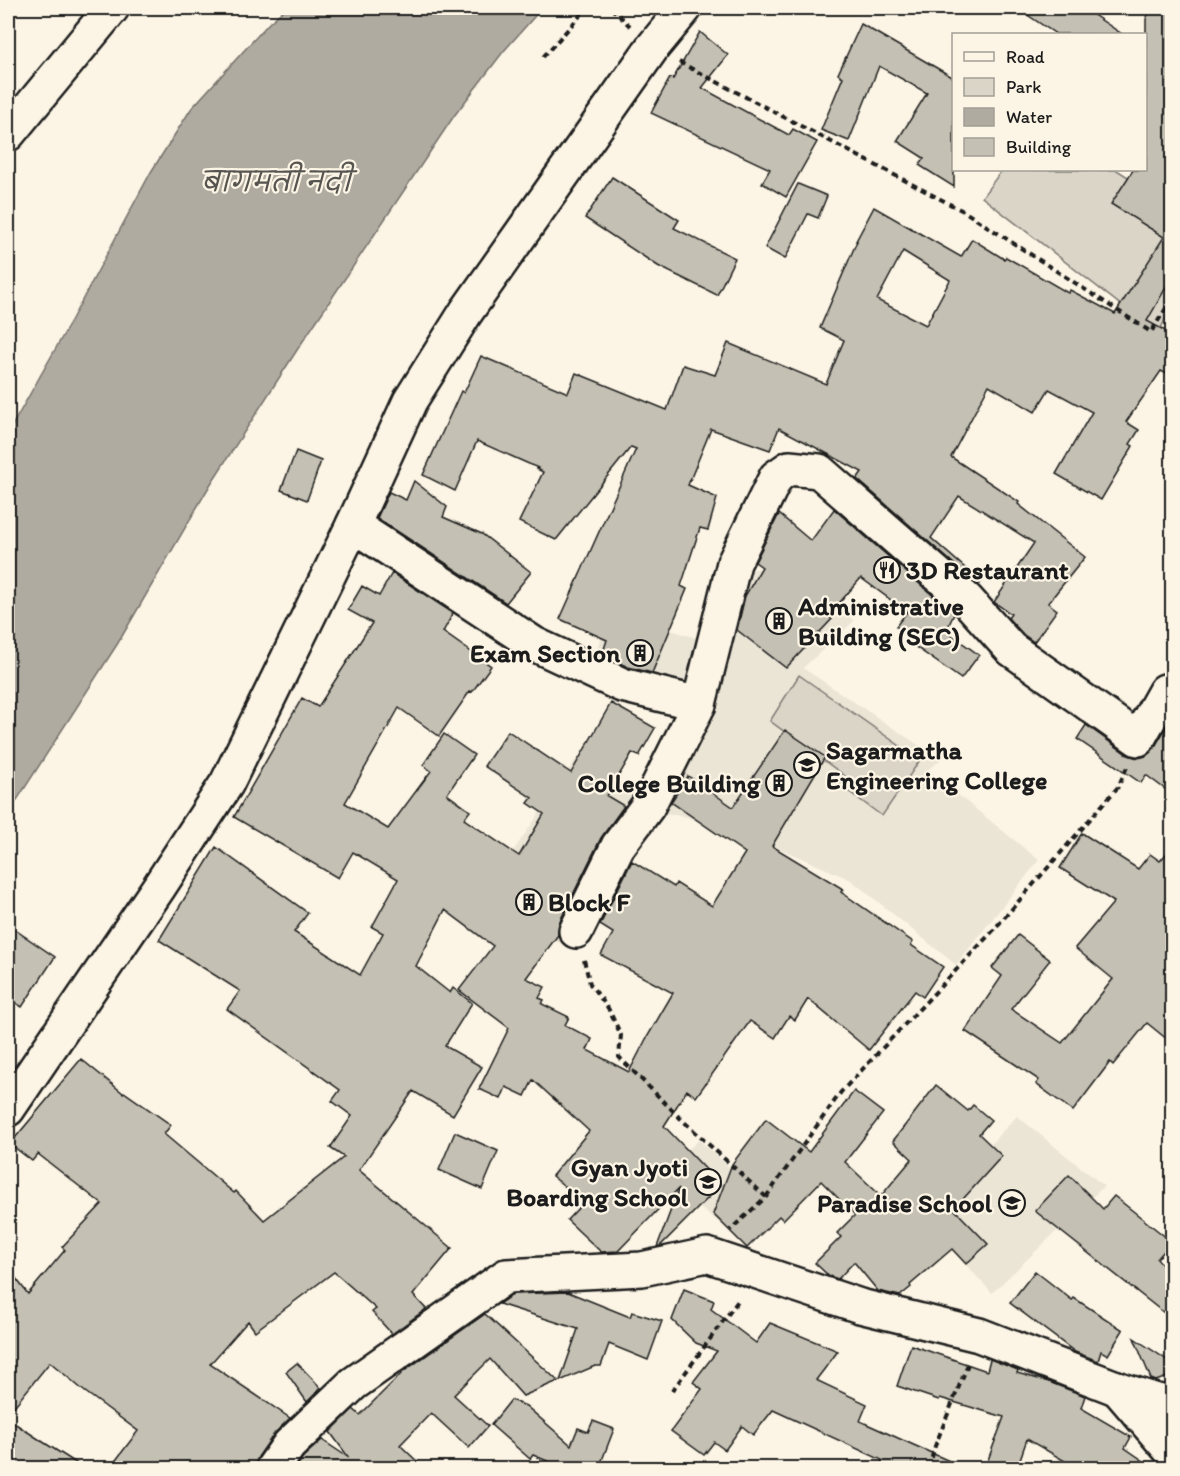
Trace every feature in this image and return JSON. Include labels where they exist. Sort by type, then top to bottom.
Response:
[{"type":"street","points":[[8,134],[112,8]]},
{"type":"street","points":[[8,1108],[227,783],[416,391],[466,312],[652,48],[685,8]]},
{"type":"street","points":[[576,931],[618,846],[648,806],[699,704],[734,563],[776,477],[789,468],[819,471],[967,600],[1011,649],[1138,740],[1165,691],[1173,692]]},
{"type":"street","points":[[353,525],[534,644],[622,685],[699,704]]},
{"type":"street","points":[[273,1468],[289,1444],[353,1384],[506,1276],[642,1269],[707,1255],[758,1274],[860,1306],[979,1335],[1116,1388],[1173,1404]]},
{"type":"street","points":[[1116,1388],[1173,1452]]},
{"type":"path","points":[[543,57],[586,8]]},
{"type":"path","points":[[652,48],[965,213],[1151,332],[1173,299]]},
{"type":"path","points":[[707,1255],[766,1197],[841,1092],[991,933],[1118,787],[1138,740]]},
{"type":"path","points":[[576,931],[590,984],[608,1008],[621,1035],[620,1057],[680,1118],[766,1197]]},
{"type":"path","points":[[672,1391],[758,1274]]},
{"type":"path","points":[[929,1468],[935,1446],[979,1335]]},
{"type":"shaded area","name":"Sagarmatha Engineering College","points":[[794,563],[854,621],[803,668],[941,760],[927,770],[1039,860],[956,965],[851,880],[767,843],[683,816],[633,810],[559,943],[488,888],[576,759],[657,805],[710,710],[591,664],[611,611],[731,649],[741,571]]},
{"type":"shaded area","name":"Paradise School","points":[[1017,1116],[1104,1186],[992,1293],[924,1220]]},
{"type":"shaded area","name":"Gyan Jyoti Boarding School","points":[[699,1140],[756,1191],[720,1223],[688,1199],[662,1173]]},
{"type":"green space","points":[[1001,171],[1119,171],[1172,205],[1172,305],[1158,334],[982,197]]},
{"type":"green space","points":[[799,675],[920,760],[882,816],[840,785],[845,776],[770,721]]},
{"type":"water","name":"बागमती नदी","points":[[286,8],[542,8],[503,52],[454,116],[299,347],[210,485],[118,643],[8,814],[8,433],[151,172],[191,109],[269,23]]},
{"type":"building","points":[[1017,8],[1083,8],[1120,33],[1054,33]]},
{"type":"building","points":[[1151,8],[1173,8],[1173,275],[1147,321],[1173,335],[1173,377],[1161,371],[1126,422],[1139,430],[1130,444],[1133,446],[1101,500],[1056,474],[1092,412],[1049,389],[1035,412],[989,385],[951,457],[1019,502],[1018,504],[1085,557],[1048,603],[1057,610],[1034,642],[1008,618],[1011,614],[994,602],[1034,543],[959,496],[931,538],[981,582],[978,585],[857,479],[862,472],[779,428],[770,450],[711,429],[688,485],[717,498],[708,530],[700,528],[681,586],[687,589],[652,673],[628,667],[602,655],[607,640],[560,619],[636,449],[631,447],[556,540],[519,522],[543,472],[538,468],[477,441],[455,491],[423,475],[461,391],[464,393],[481,356],[568,393],[576,373],[667,410],[683,365],[715,375],[728,343],[826,384],[844,340],[820,328],[856,241],[874,207],[961,257],[972,239],[1068,293],[1070,290],[1115,314],[1164,237],[1111,204],[1132,171],[1147,171],[1146,19]],"holes":[[[903,251],[950,280],[926,325],[877,300]]]},
{"type":"building","points":[[861,24],[952,77],[954,187],[919,165],[924,158],[897,141],[927,93],[879,66],[849,141],[821,130],[843,77],[838,74]]},
{"type":"building","points":[[700,32],[728,55],[702,88],[789,135],[793,129],[817,142],[786,197],[762,183],[770,169],[651,113],[670,78],[673,79]]},
{"type":"building","points":[[612,177],[679,220],[674,228],[735,258],[717,295],[658,266],[585,218]]},
{"type":"building","points":[[798,184],[827,196],[818,218],[808,214],[785,259],[765,248]]},
{"type":"building","points":[[296,451],[321,461],[307,500],[281,490]]},
{"type":"building","points":[[414,481],[447,507],[443,517],[482,534],[531,572],[506,603],[377,518],[389,492],[406,500]]},
{"type":"building","points":[[834,509],[954,614],[946,631],[979,655],[961,679],[906,640],[909,636],[896,626],[907,612],[861,578],[828,616],[832,619],[786,668],[737,630],[745,596],[762,567],[755,562],[779,514],[811,541]]},
{"type":"building","points":[[392,573],[453,613],[443,632],[491,666],[472,692],[470,691],[439,736],[399,708],[345,803],[388,829],[431,771],[423,765],[444,734],[474,755],[447,794],[470,811],[464,819],[519,856],[544,814],[528,803],[532,798],[484,766],[508,731],[571,773],[611,703],[655,728],[639,756],[632,753],[607,796],[624,806],[601,838],[559,923],[558,935],[526,978],[545,987],[539,998],[544,1000],[542,1004],[569,1017],[565,1025],[592,1039],[587,1050],[629,1072],[673,993],[601,955],[613,933],[600,925],[632,861],[674,887],[676,883],[712,906],[745,853],[671,802],[688,776],[733,807],[785,730],[825,757],[772,846],[843,889],[841,892],[913,942],[911,945],[943,967],[923,997],[915,991],[869,1050],[808,999],[795,1020],[789,1016],[775,1038],[750,1021],[696,1097],[687,1090],[664,1126],[721,1185],[660,1246],[657,1247],[679,1188],[618,1251],[601,1252],[567,1220],[584,1202],[552,1176],[589,1131],[533,1080],[525,1096],[506,1087],[501,1099],[479,1089],[509,1028],[459,990],[493,946],[445,910],[416,966],[450,993],[453,988],[472,1003],[445,1046],[482,1067],[453,1115],[413,1091],[359,1170],[452,1248],[413,1295],[426,1309],[392,1334],[372,1312],[376,1309],[334,1272],[255,1331],[248,1321],[210,1364],[290,1418],[274,1434],[258,1457],[255,1468],[110,1468],[138,1431],[84,1391],[50,1362],[8,1414],[8,1268],[28,1294],[65,1250],[62,1247],[102,1204],[38,1154],[32,1161],[10,1144],[81,1059],[123,1093],[171,1125],[164,1134],[234,1193],[236,1191],[264,1220],[344,1157],[330,1148],[352,1116],[332,1101],[340,1090],[227,1009],[240,991],[159,940],[216,847],[308,913],[294,932],[360,975],[383,933],[372,927],[398,879],[353,852],[338,878],[234,817],[302,698],[318,707],[372,623],[348,610],[362,586],[379,596]]},
{"type":"building","points":[[1173,716],[1173,795],[1146,775],[1141,783],[1077,739],[1086,725],[1128,755],[1138,758],[1146,756],[1154,748]]},
{"type":"building","points":[[1082,833],[1138,869],[1150,854],[1160,861],[1173,846],[1173,1044],[1147,1023],[1113,1065],[1110,1062],[1073,1111],[1036,1084],[1039,1080],[965,1031],[1002,976],[992,968],[1018,935],[1050,960],[1011,1009],[1062,1043],[1113,979],[1075,948],[1114,902],[1060,868]]},
{"type":"building","points":[[8,925],[55,957],[22,1007],[8,998]]},
{"type":"building","points":[[936,1085],[968,1111],[973,1105],[991,1120],[979,1134],[1002,1156],[954,1209],[988,1244],[966,1264],[952,1249],[900,1296],[878,1291],[854,1262],[838,1279],[829,1276],[815,1263],[841,1237],[837,1233],[855,1215],[821,1181],[783,1220],[779,1216],[747,1248],[713,1214],[732,1164],[766,1119],[809,1152],[854,1091],[883,1113],[845,1162],[881,1196],[912,1159],[893,1141]]},
{"type":"building","points":[[455,1132],[498,1151],[482,1189],[439,1170]]},
{"type":"building","points":[[1069,1175],[1103,1209],[1114,1196],[1172,1242],[1157,1259],[1173,1277],[1173,1320],[1035,1211]]},
{"type":"building","points":[[1035,1271],[1072,1300],[1074,1298],[1123,1330],[1108,1355],[1101,1351],[1098,1361],[1075,1352],[1010,1303]]},
{"type":"building","points":[[684,1289],[714,1301],[711,1309],[756,1343],[770,1323],[838,1351],[816,1380],[867,1404],[860,1421],[965,1468],[878,1468],[882,1460],[773,1410],[753,1435],[742,1426],[725,1450],[714,1442],[704,1455],[671,1431],[702,1389],[693,1382],[717,1351],[696,1343],[672,1320]]},
{"type":"building","points":[[568,1292],[630,1317],[632,1312],[662,1321],[648,1360],[609,1344],[601,1366],[595,1366],[560,1381],[578,1329],[499,1304],[513,1294]]},
{"type":"building","points":[[485,1314],[558,1381],[523,1396],[490,1359],[454,1395],[488,1426],[469,1448],[431,1413],[400,1445],[424,1468],[296,1468],[303,1457],[322,1440],[349,1458],[330,1432],[353,1409],[360,1415],[403,1372]]},
{"type":"building","points":[[1134,1338],[1173,1364],[1173,1375],[1156,1381],[1151,1379]]},
{"type":"building","points":[[911,1345],[987,1371],[990,1359],[1018,1370],[1017,1373],[1085,1396],[1081,1408],[1131,1437],[1125,1448],[1154,1468],[1077,1468],[1027,1439],[1017,1468],[985,1468],[1004,1417],[897,1386]]},
{"type":"building","points":[[297,1363],[321,1388],[307,1402],[286,1372]]},
{"type":"building","points":[[511,1400],[526,1406],[571,1445],[578,1428],[588,1432],[593,1421],[614,1429],[599,1468],[561,1468],[533,1455],[530,1459],[491,1425]]},
{"type":"building","points":[[8,1419],[84,1468],[18,1468],[8,1462]]},
{"type":"place","name":"3D Restaurant","points":[[887,570]]},
{"type":"place","name":"Administrative Building (SEC)","points":[[779,621]]},
{"type":"place","name":"Exam Section","points":[[640,653]]},
{"type":"place","name":"Sagarmatha Engineering College","points":[[807,765]]},
{"type":"place","name":"College Building","points":[[779,783]]},
{"type":"place","name":"Block F","points":[[529,902]]},
{"type":"place","name":"Gyan Jyoti Boarding School","points":[[708,1182]]},
{"type":"place","name":"Paradise School","points":[[1012,1203]]}]
